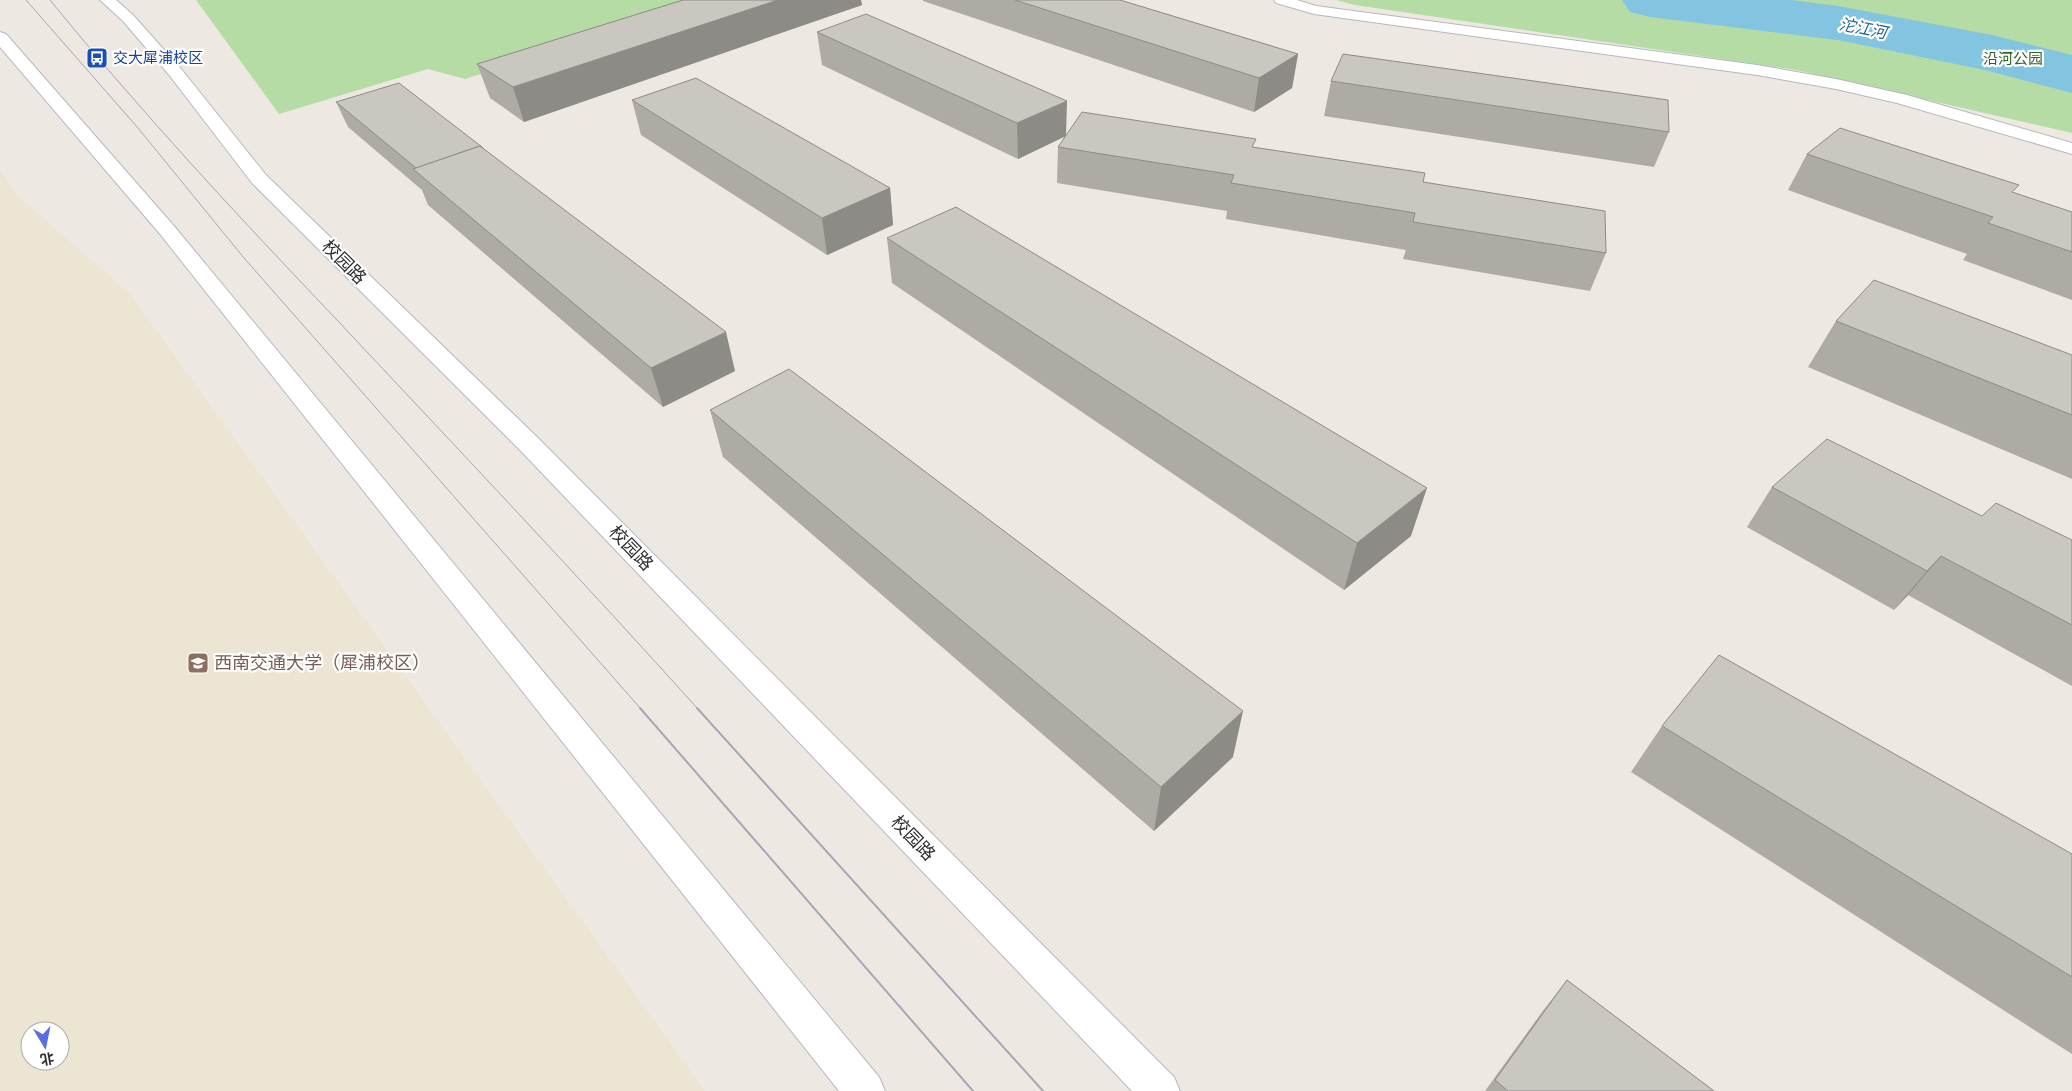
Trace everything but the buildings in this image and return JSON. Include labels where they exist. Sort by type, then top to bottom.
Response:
[{"type":"street","name":"校园路","points":[[107,0],[128,18],[176,73],[260,179],[528,443],[1160,1091]]},
{"type":"street","points":[[1281,0],[1314,10],[1757,70],[1836,84],[1901,99],[2072,149]]},
{"type":"street","points":[[0,37],[173,237],[865,1091]]},
{"type":"shaded area","name":"西南交通大学（犀浦校区）","points":[[0,168],[17,195],[131,295],[705,1091],[0,1091]]},
{"type":"green space","points":[[196,0],[720,0],[465,79],[428,69],[279,114]]},
{"type":"green space","name":"沿河公园","points":[[1336,0],[2072,0],[2072,133],[1796,70],[1355,5]]},
{"type":"waterway","name":"沱江河","points":[[1650,0],[1838,23],[1992,53],[2072,74]]},
{"type":"tram line","points":[[26,0],[138,128],[244,258],[641,709]]},
{"type":"tram line","points":[[50,0],[190,163],[564,562],[698,709]]},
{"type":"tram line","points":[[640,708],[973,1091]]},
{"type":"tram line","points":[[697,708],[1043,1091]]},
{"type":"place","name":"交大犀浦校区","points":[[97,58]]},
{"type":"place","name":"西南交通大学（犀浦校区）","points":[[198,663]]}]
